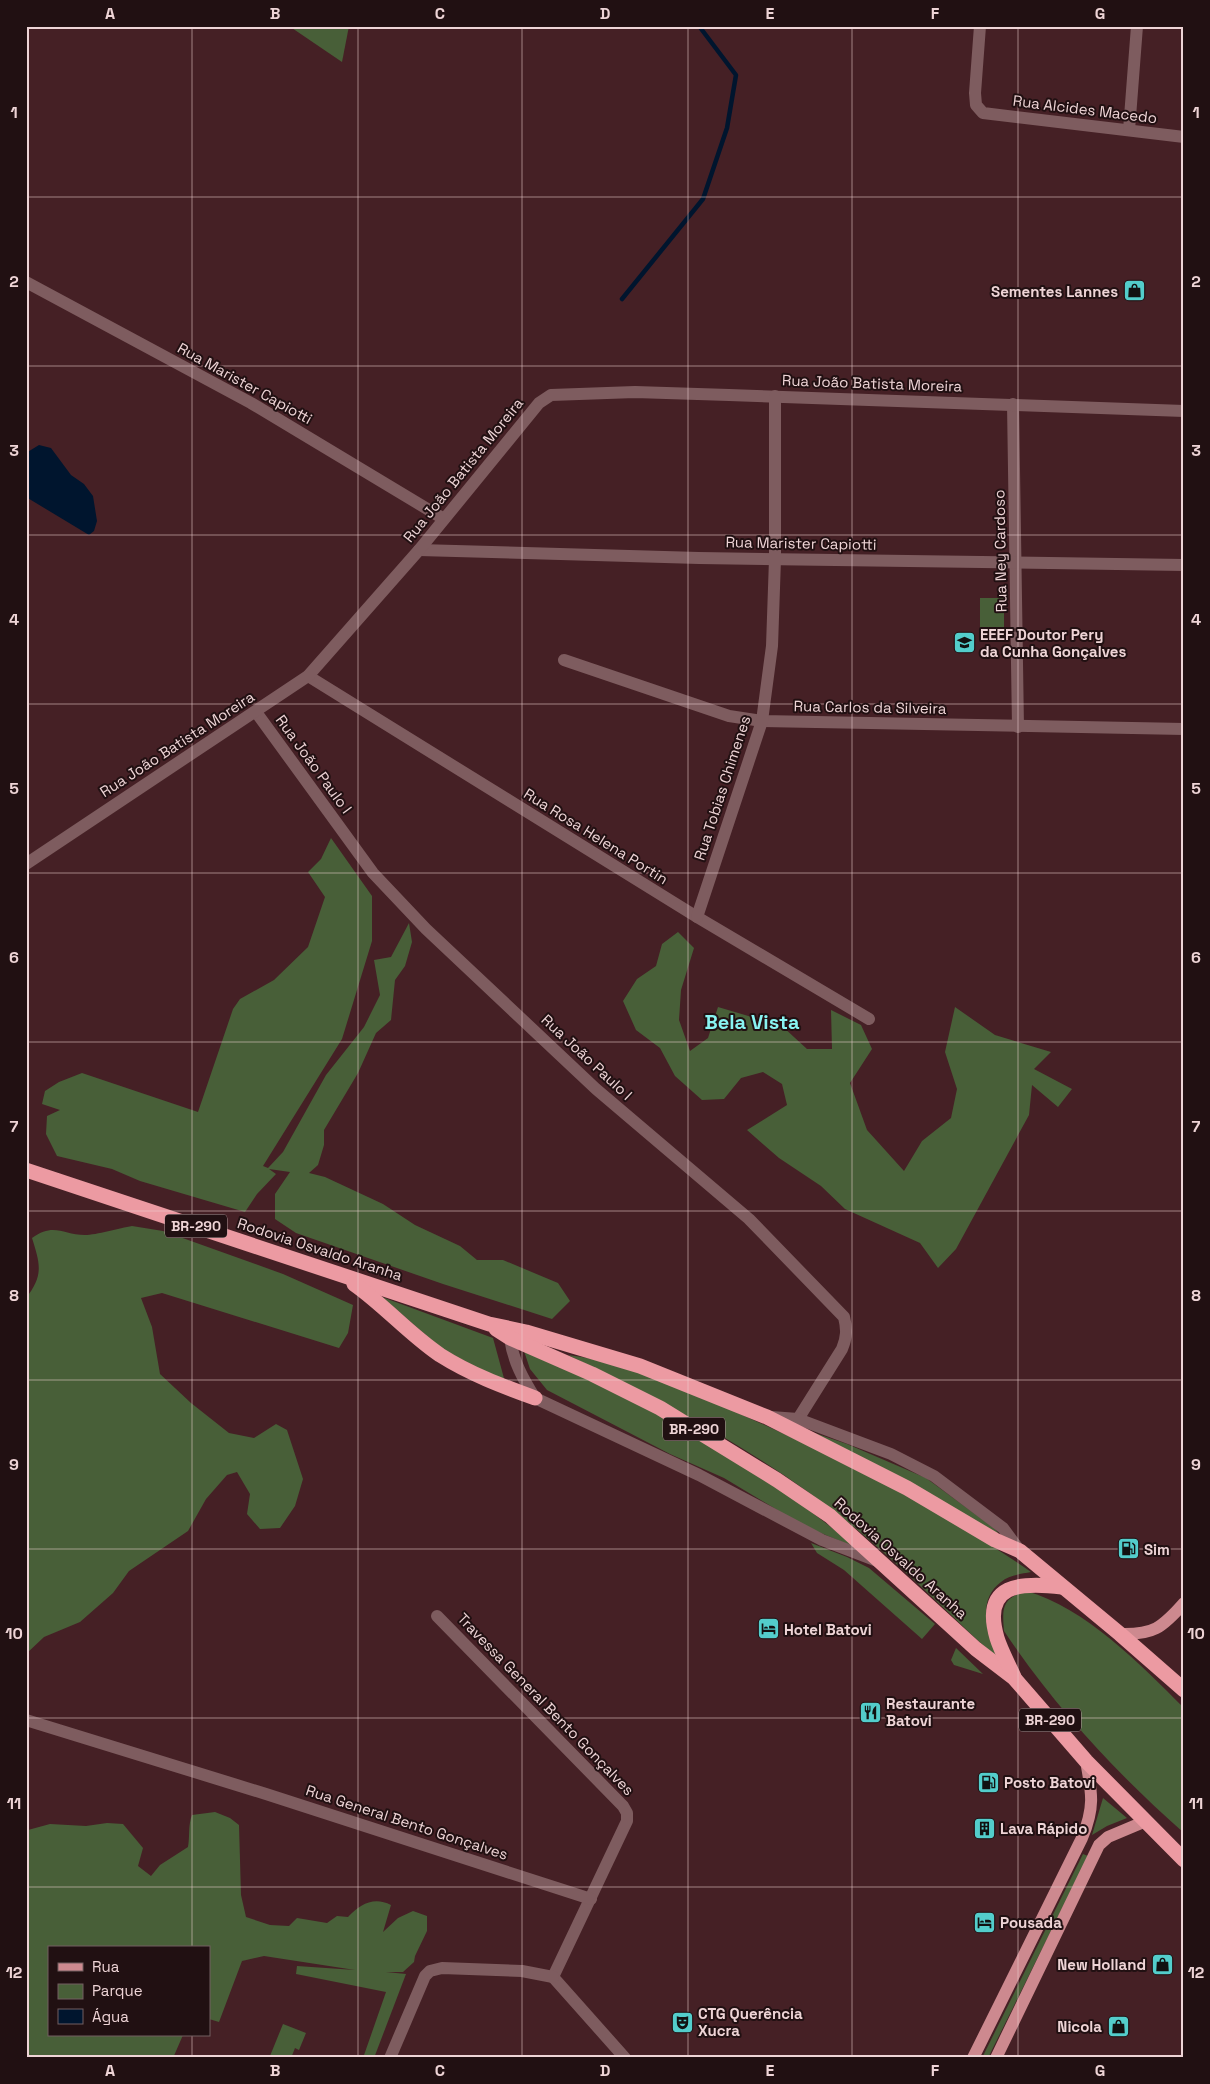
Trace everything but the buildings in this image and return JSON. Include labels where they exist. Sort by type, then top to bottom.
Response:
[{"type":"highway","name":"Rodovia Osvaldo Aranha","points":[[26,1170],[488,1324],[526,1332],[640,1366],[766,1417],[907,1488],[995,1540],[1020,1551],[1184,1690]]},
{"type":"highway","points":[[340,1274],[369,1294],[439,1354],[471,1372],[535,1398]]},
{"type":"highway","name":"Rodovia Osvaldo Aranha","points":[[488,1324],[510,1338],[592,1374],[660,1408],[777,1480],[830,1516],[976,1649],[1014,1678],[1086,1761],[1184,1860]]},
{"type":"highway","name":"BR-290","points":[[1014,1678],[998,1640],[993,1621],[997,1600],[1011,1587],[1037,1584],[1063,1587]]},
{"type":"main road","points":[[1120,1634],[1146,1633],[1168,1620],[1184,1603]]},
{"type":"main road","points":[[973,2058],[1090,1820],[1092,1793],[1086,1761]]},
{"type":"main road","points":[[996,2058],[1099,1845],[1108,1837],[1146,1821]]},
{"type":"main road","points":[[1082,1838],[1099,1845]]},
{"type":"street","name":"Rua Alcides Macedo","points":[[980,26],[975,93],[976,105],[983,114],[1184,137]]},
{"type":"street","points":[[1129,130],[1137,26]]},
{"type":"street","name":"Rua Marister Capiotti","points":[[26,282],[251,403],[444,519]]},
{"type":"street","name":"Rua João Batista Moreira","points":[[26,864],[308,676],[419,550],[539,403],[551,395],[635,392],[1184,411]]},
{"type":"street","name":"Rua Tobias Chimenes","points":[[697,917],[762,722],[772,646],[775,559],[775,396]]},
{"type":"street","name":"Rua Ney Cardoso","points":[[1013,404],[1017,563],[1018,727]]},
{"type":"street","name":"Rua Marister Capiotti","points":[[419,550],[775,559],[1184,565]]},
{"type":"street","name":"Rua Carlos da Silveira","points":[[564,660],[730,716],[762,722],[1184,729]]},
{"type":"street","name":"Rua Rosa Helena Portin","points":[[308,676],[697,917],[869,1019]]},
{"type":"street","name":"Rua João Paulo I","points":[[256,712],[373,874],[426,929],[596,1089],[749,1219],[844,1317],[847,1328],[842,1349],[798,1419]]},
{"type":"street","points":[[510,1338],[512,1355],[520,1374],[535,1398],[699,1475],[822,1540],[882,1563]]},
{"type":"street","points":[[766,1417],[798,1419],[891,1454],[934,1476],[1002,1528],[1020,1551]]},
{"type":"street","name":"Travessa General Bento Gonçalves","points":[[437,1616],[627,1812],[627,1822],[590,1899]]},
{"type":"street","name":"Rua General Bento Gonçalves","points":[[26,1720],[276,1797],[590,1899]]},
{"type":"street","points":[[553,1977],[590,1899]]},
{"type":"street","points":[[390,2058],[425,1976],[430,1971],[442,1968],[522,1971],[553,1977],[625,2058]]},
{"type":"green space","points":[[289,26],[349,26],[342,62]]},
{"type":"green space","points":[[980,598],[1004,598],[1004,641],[980,640]]},
{"type":"green space","points":[[331,838],[372,896],[372,941],[342,1039],[263,1166],[268,1168],[283,1152],[326,1075],[364,1027],[380,995],[374,960],[391,957],[409,923],[412,942],[405,966],[395,980],[391,1020],[376,1033],[358,1073],[324,1130],[324,1145],[318,1165],[309,1173],[325,1177],[383,1204],[415,1225],[460,1246],[477,1260],[503,1260],[558,1283],[570,1301],[552,1319],[443,1284],[296,1233],[275,1219],[275,1194],[290,1172],[269,1169],[276,1174],[257,1194],[245,1212],[140,1181],[112,1169],[57,1156],[46,1134],[47,1116],[60,1110],[42,1104],[45,1091],[59,1082],[82,1073],[198,1112],[233,1009],[240,999],[274,980],[308,947],[325,897],[308,872],[321,859]]},
{"type":"green space","points":[[678,932],[694,948],[681,990],[679,1020],[690,1051],[708,1038],[718,1007],[782,1026],[807,1049],[832,1049],[831,1010],[861,1025],[872,1049],[850,1083],[867,1130],[904,1171],[922,1141],[951,1118],[957,1089],[945,1052],[955,1007],[995,1035],[1051,1052],[1034,1069],[1072,1089],[1058,1107],[1032,1085],[1029,1115],[956,1249],[938,1268],[920,1243],[845,1209],[821,1186],[779,1158],[747,1130],[787,1105],[782,1084],[763,1072],[741,1078],[724,1099],[702,1100],[675,1076],[660,1048],[636,1030],[623,1001],[637,979],[656,966],[662,944]]},
{"type":"green space","points":[[132,1226],[163,1231],[283,1274],[353,1305],[348,1333],[339,1348],[162,1293],[141,1298],[152,1327],[160,1374],[191,1403],[229,1433],[254,1438],[276,1424],[287,1430],[303,1479],[295,1506],[280,1528],[260,1529],[247,1514],[250,1494],[237,1472],[227,1475],[206,1499],[188,1531],[129,1571],[113,1593],[80,1622],[44,1637],[26,1654],[26,1298],[36,1283],[39,1269],[32,1238],[40,1233],[53,1230],[85,1235]]},
{"type":"green space","points":[[382,1297],[493,1338],[505,1382],[442,1349]]},
{"type":"green space","points":[[524,1351],[618,1393],[680,1426],[772,1484],[857,1548],[804,1526],[724,1478],[670,1454],[547,1390],[530,1369]]},
{"type":"green space","points":[[568,1355],[615,1364],[661,1379],[786,1435],[858,1470],[929,1508],[964,1528],[1031,1572],[1015,1575],[1004,1580],[993,1590],[988,1600],[986,1610],[989,1631],[1001,1662],[861,1533],[793,1481],[757,1457],[683,1414]]},
{"type":"green space","points":[[809,1431],[847,1444],[926,1478],[994,1528],[999,1534]]},
{"type":"green space","points":[[811,1543],[869,1568],[935,1624],[922,1639],[844,1570],[817,1553]]},
{"type":"green space","points":[[1026,1591],[1070,1610],[1091,1624],[1150,1674],[1184,1708],[1184,1833],[1134,1787],[1087,1738],[1023,1659],[1004,1631],[1003,1616],[1005,1605],[1012,1597]]},
{"type":"green space","points":[[956,1648],[983,1674],[954,1665],[951,1660]]},
{"type":"green space","points":[[1103,1798],[1127,1818],[1107,1826],[1092,1835]]},
{"type":"green space","points":[[215,1812],[230,1818],[239,1825],[241,1895],[246,1917],[270,1925],[289,1926],[297,1918],[327,1923],[337,1916],[348,1917],[362,1905],[379,1901],[391,1905],[383,1932],[398,1918],[413,1911],[427,1916],[427,1931],[414,1962],[403,1972],[386,1972],[406,1974],[374,2058],[363,2058],[386,1992],[296,1974],[297,1966],[355,1970],[264,1956],[242,1961],[219,2022],[210,2019],[210,1946],[48,1946],[48,2036],[183,2036],[173,2058],[26,2058],[26,1832],[50,1824],[86,1826],[107,1823],[123,1824],[143,1848],[138,1866],[151,1876],[160,1865],[188,1847],[192,1815]]},
{"type":"green space","points":[[1083,1854],[1088,1856],[988,2058],[982,2058]]},
{"type":"green space","points":[[283,2024],[306,2033],[299,2050],[295,2048],[291,2058],[270,2056]]},
{"type":"water","points":[[39,445],[51,448],[71,475],[84,484],[93,496],[97,521],[94,531],[89,535],[26,497],[26,453]]},
{"type":"waterway","points":[[622,299],[703,199],[727,128],[736,75],[699,26]]},
{"type":"place","name":"Sementes Lannes","points":[[1134,291]]},
{"type":"place","name":"EEEF Doutor Pery da Cunha Gonçalves","points":[[964,643]]},
{"type":"place","name":"Sim","points":[[1128,1549]]},
{"type":"place","name":"Hotel Batovi","points":[[768,1629]]},
{"type":"place","name":"Restaurante Batovi","points":[[870,1712]]},
{"type":"place","name":"Posto Batovi","points":[[988,1782]]},
{"type":"place","name":"Lava Rápido","points":[[984,1828]]},
{"type":"place","name":"Pousada","points":[[984,1922]]},
{"type":"place","name":"New Holland","points":[[1162,1964]]},
{"type":"place","name":"CTG Querência Xucra","points":[[682,2022]]},
{"type":"place","name":"Nicola","points":[[1118,2026]]},
{"type":"district","name":"Bela Vista","points":[[752,1022]]}]
